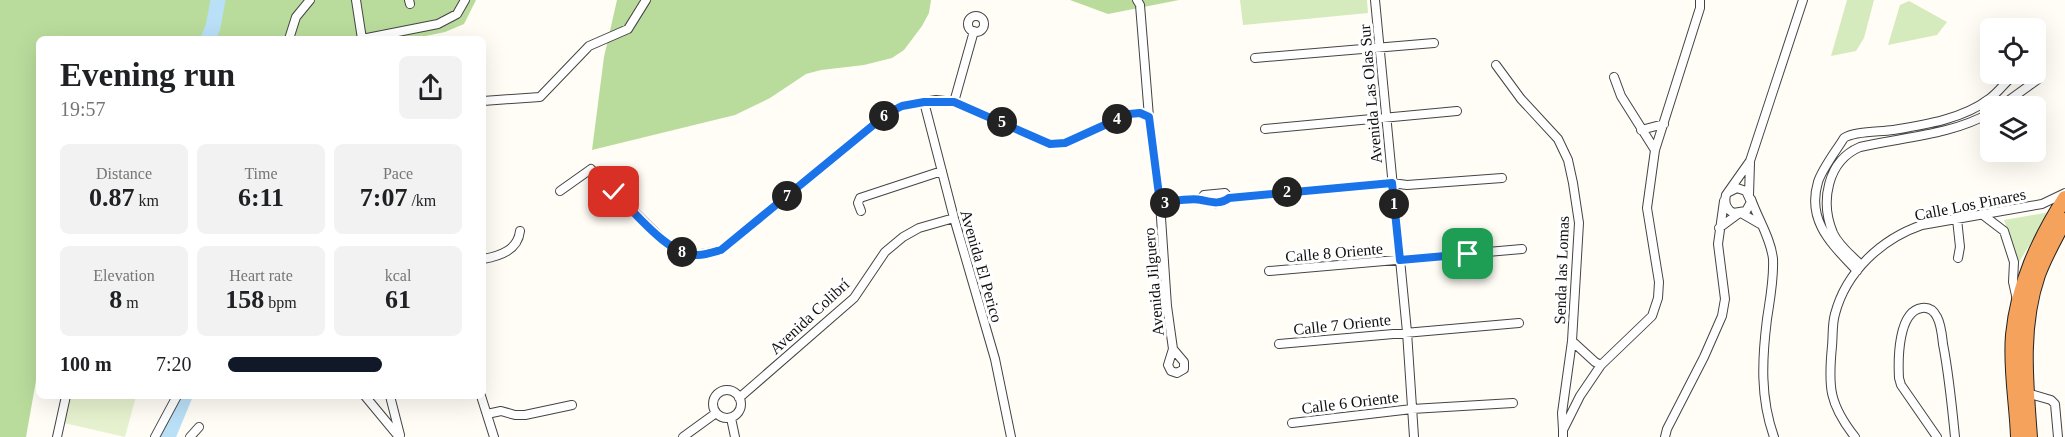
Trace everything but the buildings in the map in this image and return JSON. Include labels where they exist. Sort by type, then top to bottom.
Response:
[{"type":"highway","points":[[2018,437],[2013,336],[2018,304],[2033,255],[2065,196]]},
{"type":"highway","points":[[2030,437],[2026,351],[2028,312],[2040,269],[2065,220]]},
{"type":"street","points":[[290,36],[296,17],[310,0]]},
{"type":"street","points":[[356,0],[362,36]]},
{"type":"street","points":[[377,36],[438,24],[458,14],[465,0]]},
{"type":"street","points":[[486,101],[540,97],[589,46],[628,29],[646,0]]},
{"type":"street","name":"Avenida Jilguero","points":[[1137,0],[1140,5],[1149,117],[1160,203],[1167,306],[1173,349]]},
{"type":"street","name":"Avenida Las Olas Sur","points":[[1375,0],[1407,332],[1414,437]]},
{"type":"street","points":[[1563,433],[1580,396],[1601,365],[1652,316],[1658,298],[1659,282],[1647,208],[1655,150],[1700,8],[1700,0]]},
{"type":"street","points":[[1665,437],[1671,420],[1704,357],[1722,316],[1725,298],[1718,244],[1719,228],[1727,196],[1750,161],[1803,0]]},
{"type":"street","points":[[954,102],[974,31]]},
{"type":"street","points":[[1255,58],[1434,43]]},
{"type":"street","name":"Senda las Lomas","points":[[1496,65],[1521,99],[1558,139],[1568,160],[1579,223],[1572,341],[1562,413],[1563,433]]},
{"type":"street","points":[[1614,77],[1621,96],[1655,150]]},
{"type":"street","points":[[1859,268],[1827,239],[1821,229],[1816,211],[1818,181],[1844,138],[1850,134],[1868,134],[1936,121],[1967,111],[1987,101],[2005,84]]},
{"type":"street","points":[[2015,96],[2031,84]]},
{"type":"street","points":[[560,191],[591,169],[667,244],[680,252],[698,256],[721,250],[888,113],[902,106],[924,102],[954,102],[1050,144],[1065,143],[1129,114],[1140,113],[1149,117]]},
{"type":"street","name":"Avenida El Perico","points":[[924,102],[954,218],[995,359],[1011,437]]},
{"type":"street","points":[[1265,129],[1457,111]]},
{"type":"street","points":[[1859,268],[1833,234],[1827,211],[1828,184],[1839,163],[1848,152],[1860,147],[1942,132],[1980,118]]},
{"type":"street","points":[[1641,130],[1664,124]]},
{"type":"street","points":[[1719,228],[1749,207],[1750,161]]},
{"type":"street","points":[[861,211],[858,203],[860,198],[942,171]]},
{"type":"street","points":[[1160,203],[1201,200],[1204,195],[1225,193],[1229,198],[1392,183],[1407,185],[1502,178]]},
{"type":"street","points":[[1760,224],[1727,208],[1727,196],[1733,189],[1742,189],[1750,196],[1760,224],[1769,238],[1773,257],[1763,377],[1767,418],[1774,437]]},
{"type":"street","name":"Calle Los Pinares","points":[[1855,437],[1839,417],[1836,409],[1830,383],[1830,368],[1834,317],[1848,281],[1859,268],[1874,252],[1906,231],[1922,225],[2042,204],[2065,196]]},
{"type":"street","points":[[1983,215],[2004,231],[2013,262],[2013,282],[2018,304]]},
{"type":"street","name":"Avenida Colibrí","points":[[739,398],[854,297],[885,252],[903,237],[919,228],[954,218]]},
{"type":"street","points":[[1957,219],[1960,247],[1958,258]]},
{"type":"street","points":[[486,259],[497,257],[513,247],[520,231]]},
{"type":"street","name":"Calle 8 Oriente","points":[[1269,270],[1522,249]]},
{"type":"street","points":[[1937,437],[1901,385],[1899,378],[1903,324],[1910,315],[1923,308],[1933,311],[1940,327],[1947,363],[1955,437]]},
{"type":"street","name":"Calle 7 Oriente","points":[[1279,344],[1519,323]]},
{"type":"street","points":[[1572,341],[1580,351],[1601,365]]},
{"type":"street","points":[[720,392],[733,392],[739,398],[740,410],[731,418],[716,413],[714,400],[720,392]]},
{"type":"street","points":[[2027,393],[2051,400],[2055,404],[2058,437]]},
{"type":"street","points":[[57,437],[65,399]]},
{"type":"street","points":[[155,437],[175,399]]},
{"type":"street","points":[[368,399],[400,437]]},
{"type":"street","points":[[391,399],[400,437]]},
{"type":"street","points":[[482,399],[494,437]]},
{"type":"street","name":"Calle 6 Oriente","points":[[1292,423],[1412,409],[1513,403]]},
{"type":"street","points":[[487,414],[501,411],[525,415],[572,405]]},
{"type":"street","points":[[683,437],[716,413]]},
{"type":"street","points":[[731,418],[735,437]]},
{"type":"street","points":[[190,437],[199,427]]},
{"type":"green space","points":[[0,0],[476,0],[464,24],[445,32],[426,36],[36,36],[36,381],[26,437],[0,437]]},
{"type":"green space","points":[[617,0],[931,0],[929,13],[922,26],[904,50],[892,58],[806,74],[770,98],[735,115],[592,150],[604,57]]},
{"type":"green space","points":[[1070,0],[1179,0],[1108,14]]},
{"type":"green space","points":[[1240,0],[1367,0],[1368,13],[1243,25]]},
{"type":"green space","points":[[1847,0],[1874,0],[1864,38],[1856,51],[1831,56]]},
{"type":"green space","points":[[1909,1],[1947,22],[1937,35],[1888,45],[1900,5]]},
{"type":"green space","points":[[2050,212],[2019,262],[2004,220]]},
{"type":"green space","points":[[70,399],[135,399],[125,437],[64,423]]},
{"type":"waterway","points":[[209,36],[218,0]]},
{"type":"waterway","points":[[168,437],[184,399]]},
{"type":"route","points":[[614,192],[667,244],[680,252],[698,256],[721,250],[888,113],[902,106],[936,100],[954,102],[1050,144],[1065,143],[1129,114],[1140,113],[1149,117],[1160,203],[1201,200],[1207,203],[1224,202],[1229,198],[1392,183],[1400,260],[1468,254]]}]
